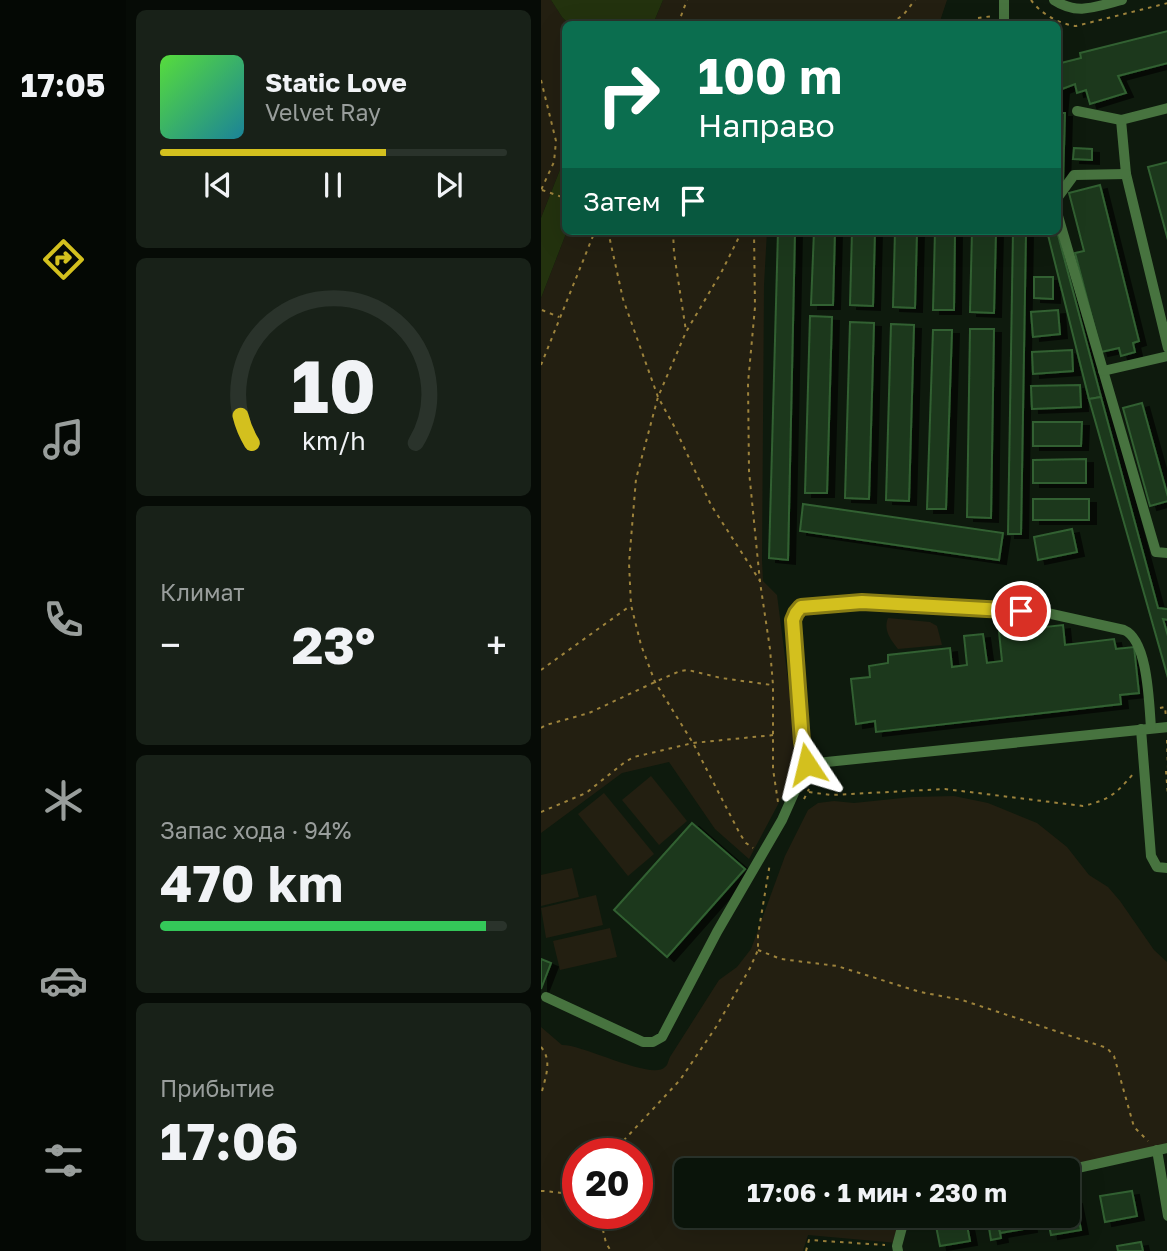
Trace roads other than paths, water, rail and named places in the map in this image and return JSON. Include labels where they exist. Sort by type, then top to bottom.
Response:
[{"type":"street","points":[[1004,0],[1004,19]]},
{"type":"street","points":[[1054,0],[1077,10],[1122,0]]},
{"type":"street","points":[[1077,111],[1121,120],[1167,108]]},
{"type":"street","points":[[1121,120],[1126,174],[1167,348]]},
{"type":"street","points":[[1061,193],[1074,175],[1126,174]]},
{"type":"street","points":[[1061,226],[1156,552],[1167,553]]},
{"type":"street","points":[[1103,371],[1167,356]]},
{"type":"street","points":[[546,998],[643,1042],[654,1042],[662,1037],[717,932],[782,820],[807,764],[802,742],[793,620],[801,607],[862,602],[1047,613],[1132,633],[1143,655],[1151,856],[1157,867],[1167,867]]},
{"type":"street","points":[[807,764],[1167,727]]},
{"type":"street","points":[[1080,1167],[1162,1149],[1167,1216]]},
{"type":"street","points":[[897,1248],[902,1228]]}]
